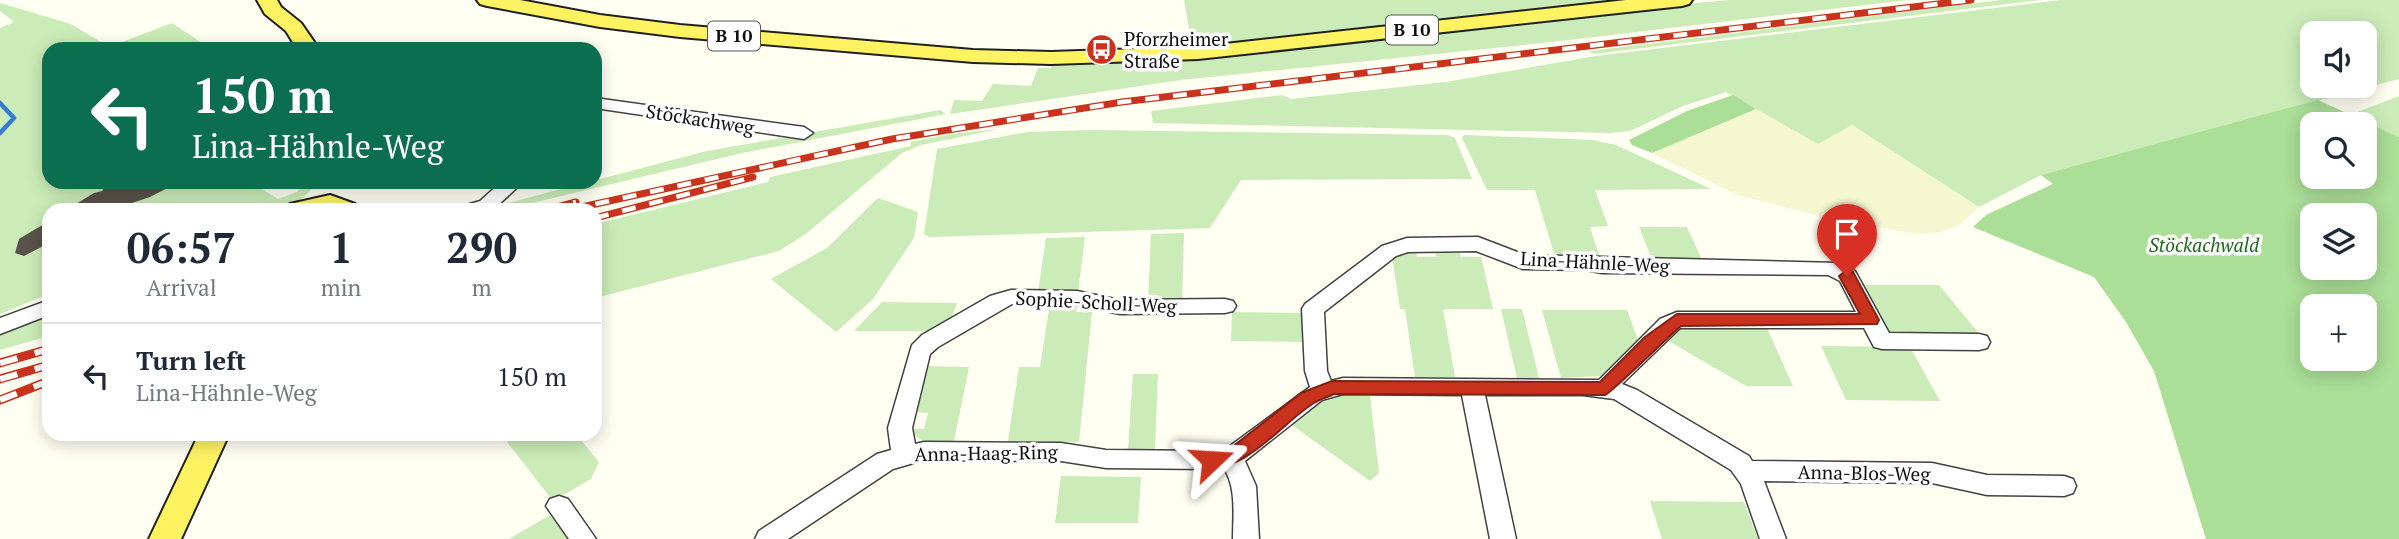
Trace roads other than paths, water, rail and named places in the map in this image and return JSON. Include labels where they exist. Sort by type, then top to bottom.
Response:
[{"type":"main road","points":[[267,0],[272,10],[294,27],[304,42]]},
{"type":"main road","name":"B 10","points":[[487,0],[600,21],[693,32],[973,56],[1073,58],[1251,48],[1682,0]]},
{"type":"main road","points":[[164,539],[211,441]]},
{"type":"street","name":"Stöckachweg","points":[[602,105],[804,133]]},
{"type":"street","points":[[489,203],[505,189]]},
{"type":"street","name":"Lina-Hähnle-Weg","points":[[1323,390],[1316,371],[1312,309],[1389,251],[1412,244],[1478,244],[1523,262],[1585,263],[1602,267],[1831,268],[1847,276],[1882,341],[1979,342]]},
{"type":"street","name":"Sophie-Scholl-Weg","points":[[904,454],[900,428],[920,351],[930,341],[998,301],[1011,297],[1051,297],[1077,298],[1120,307],[1225,306]]},
{"type":"street","points":[[0,326],[42,310]]},
{"type":"street","points":[[1605,389],[1616,374],[1677,320],[1871,320]]},
{"type":"street","name":"Anna-Haag-Ring","points":[[768,539],[886,461],[904,454],[924,451],[1061,452],[1106,459],[1212,460],[1229,457],[1244,449],[1307,398],[1323,390],[1343,386],[1605,389],[1629,396],[1731,457],[1746,471]]},
{"type":"street","points":[[1472,387],[1503,539]]},
{"type":"street","points":[[1229,457],[1240,470],[1244,486],[1246,539]]},
{"type":"street","points":[[1746,471],[1773,539]]},
{"type":"street","name":"Anna-Blos-Weg","points":[[1746,471],[1932,473],[1987,485],[2064,486]]},
{"type":"street","points":[[559,506],[583,539]]},
{"type":"waterway","points":[[0,103],[14,118],[0,133]]},
{"type":"railway","points":[[600,203],[892,139],[1122,102],[1971,0]]},
{"type":"railway","points":[[602,216],[753,177]]},
{"type":"railway","points":[[0,363],[42,351]]},
{"type":"railway","points":[[0,379],[42,367]]},
{"type":"railway","points":[[0,400],[42,384]]},
{"type":"place","name":"Pforzheimer Straße","points":[[1101,50]]},
{"type":"park label","name":"Stöckachwald","points":[[2204,245]]}]
